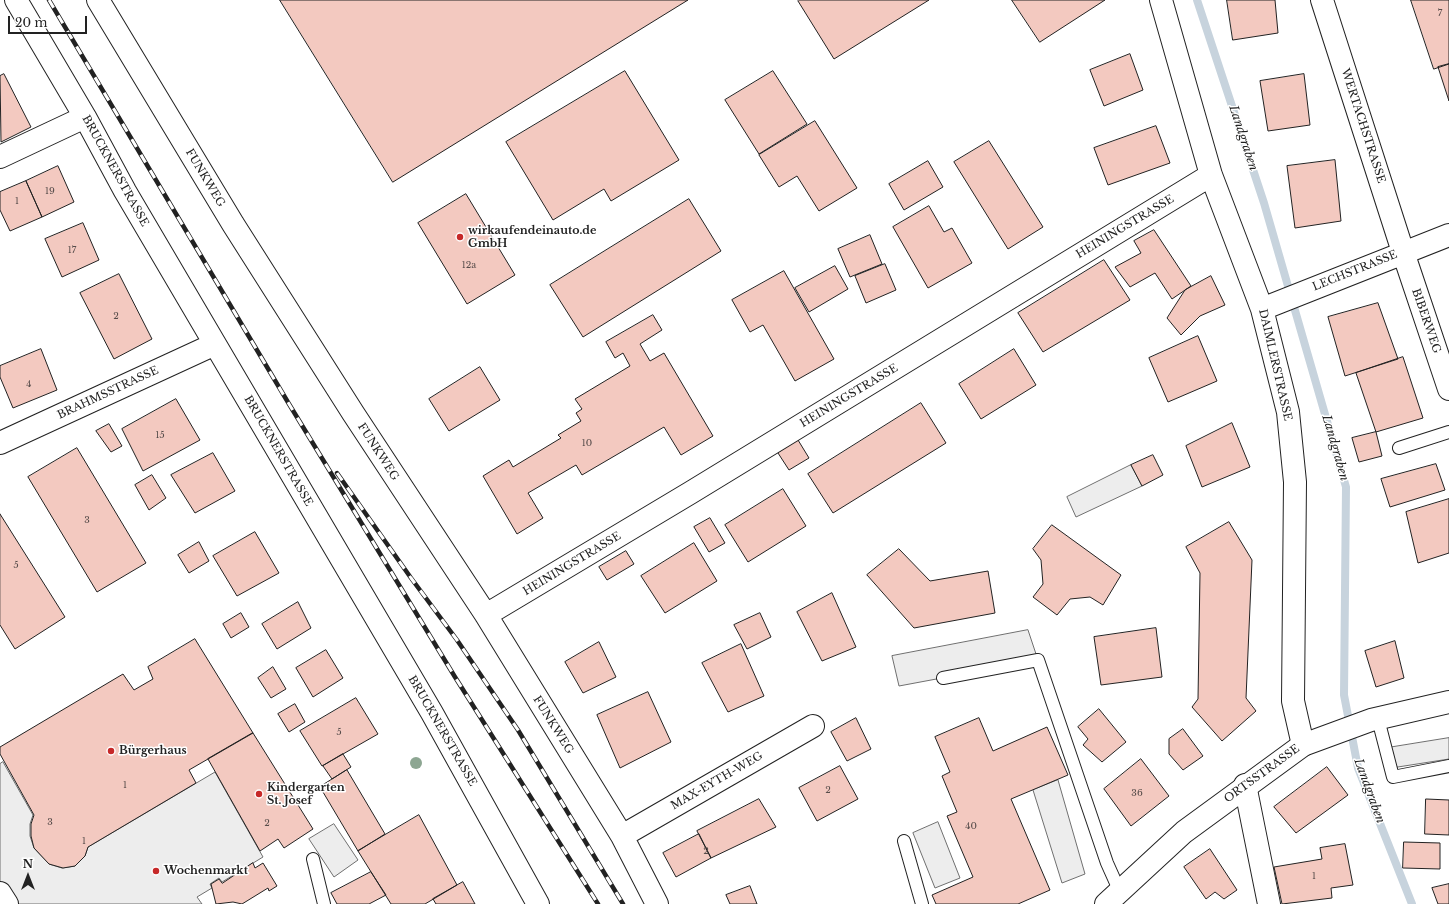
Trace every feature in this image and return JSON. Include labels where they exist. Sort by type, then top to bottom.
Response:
[{"type":"street","name":"BRUCKNERSTRASSE","points":[[16,0],[85,118],[125,191],[432,713],[538,904]]},
{"type":"street","name":"FUNKWEG","points":[[98,0],[233,224],[353,414],[486,615],[622,836],[657,904]]},
{"type":"street","name":"DAIMLERSTRASSE","points":[[1161,0],[1211,175],[1271,305],[1288,412],[1296,482],[1293,701],[1302,745]]},
{"type":"street","name":"WERTACHSTRASSE","points":[[1322,0],[1403,252]]},
{"type":"street","points":[[0,157],[85,118]]},
{"type":"street","name":"HEININGSTRASSE","points":[[486,615],[696,489],[1211,175]]},
{"type":"street","name":"LECHSTRASSE","points":[[1271,305],[1449,235]]},
{"type":"street","name":"BIBERWEG","points":[[1403,252],[1449,389]]},
{"type":"street","name":"BRAHMSSTRASSE","points":[[0,443],[215,344]]},
{"type":"street","name":"ORTSSTRASSE","points":[[1113,898],[1184,832],[1302,745],[1374,720],[1449,702]]},
{"type":"street","name":"MAX-EYTH-WEG","points":[[622,836],[813,726]]},
{"type":"street","points":[[1246,785],[1269,904]]},
{"type":"street","points":[[0,893],[7,904]]},
{"type":"lane","points":[[1399,448],[1449,432]]},
{"type":"lane","points":[[942,678],[1038,660],[1107,863],[1113,898]]},
{"type":"lane","points":[[1374,720],[1394,778],[1449,766]]},
{"type":"lane","points":[[904,841],[922,904]]},
{"type":"lane","points":[[313,859],[324,904]]},
{"type":"shaded area","points":[[1131,465],[1142,486],[1076,517],[1067,497]]},
{"type":"shaded area","points":[[1028,630],[1038,660],[899,686],[892,656]]},
{"type":"shaded area","points":[[1449,738],[1449,759],[1385,769],[1381,749]]},
{"type":"shaded area","points":[[3,762],[33,815],[30,824],[30,836],[34,848],[49,864],[62,868],[75,866],[85,856],[88,847],[215,772],[263,857],[222,882],[219,878],[210,884],[212,888],[197,897],[202,904],[7,904],[0,893],[0,764]]},
{"type":"shaded area","points":[[1058,780],[1085,874],[1062,883],[1033,790]]},
{"type":"shaded area","points":[[938,822],[960,878],[935,888],[913,833]]},
{"type":"shaded area","points":[[334,824],[358,860],[334,877],[309,839]]},
{"type":"building","points":[[280,0],[688,0],[393,182]]},
{"type":"building","points":[[929,0],[834,59],[798,1]]},
{"type":"building","points":[[1012,0],[1105,0],[1040,42]]},
{"type":"building","points":[[1227,0],[1275,0],[1278,33],[1233,40]]},
{"type":"building","points":[[1411,0],[1449,0],[1449,64],[1434,69]]},
{"type":"building","points":[[1130,54],[1143,90],[1104,106],[1090,70]]},
{"type":"building","points":[[1449,64],[1449,101],[1438,67]]},
{"type":"building","points":[[625,71],[679,160],[611,201],[604,189],[553,220],[506,142]]},
{"type":"building","points":[[773,71],[807,124],[759,154],[725,100]]},
{"type":"building","points":[[4,74],[31,127],[1,142],[0,76]]},
{"type":"building","points":[[1304,74],[1310,125],[1268,131],[1260,81]]},
{"type":"building","points":[[815,121],[857,188],[819,211],[797,176],[779,187],[759,155]]},
{"type":"building","points":[[1156,126],[1170,163],[1108,185],[1094,148]]},
{"type":"building","points":[[989,141],[1043,227],[1008,249],[954,162]]},
{"type":"building","points":[[1335,160],[1341,221],[1295,228],[1287,166]]},
{"type":"building","points":[[928,161],[943,187],[904,210],[889,184]]},
{"type":"building","points":[[58,166],[74,202],[42,217],[26,181]]},
{"type":"building","points":[[26,181],[42,217],[10,231],[0,210],[0,192]]},
{"type":"building","points":[[466,194],[515,275],[467,304],[418,223]]},
{"type":"building","points":[[689,199],[721,251],[583,337],[550,285]]},
{"type":"building","points":[[929,206],[944,232],[952,228],[972,263],[928,288],[893,227]]},
{"type":"building","points":[[83,223],[99,260],[62,277],[45,239]]},
{"type":"building","points":[[1154,230],[1191,286],[1172,299],[1155,273],[1130,287],[1115,267],[1141,253],[1134,241]]},
{"type":"building","points":[[870,235],[882,264],[850,277],[838,249]]},
{"type":"building","points":[[1104,260],[1130,300],[1043,352],[1018,313]]},
{"type":"building","points":[[885,264],[896,290],[866,303],[855,276]]},
{"type":"building","points":[[835,266],[848,289],[809,312],[795,288]]},
{"type":"building","points":[[784,271],[834,359],[795,381],[763,325],[750,332],[732,300]]},
{"type":"building","points":[[119,274],[152,339],[114,359],[80,293]]},
{"type":"building","points":[[1211,276],[1225,305],[1200,316],[1181,335],[1167,318],[1185,290]]},
{"type":"building","points":[[1378,303],[1398,359],[1345,376],[1328,317]]},
{"type":"building","points":[[653,315],[662,330],[640,344],[650,361],[664,353],[713,436],[681,455],[664,427],[582,475],[576,465],[528,493],[543,518],[517,534],[483,476],[509,460],[513,467],[561,438],[558,435],[581,421],[576,413],[582,409],[575,399],[630,366],[623,353],[615,358],[606,342]]},
{"type":"building","points":[[1198,336],[1217,381],[1168,402],[1149,358]]},
{"type":"building","points":[[41,349],[57,390],[13,408],[0,377],[0,366]]},
{"type":"building","points":[[1014,349],[1036,385],[981,419],[959,384]]},
{"type":"building","points":[[1403,357],[1423,418],[1376,432],[1356,373]]},
{"type":"building","points":[[480,367],[500,400],[449,431],[429,399]]},
{"type":"building","points":[[176,399],[200,440],[143,471],[122,429]]},
{"type":"building","points":[[921,403],[946,443],[833,513],[808,474]]},
{"type":"building","points":[[1232,423],[1250,467],[1202,487],[1186,446]]},
{"type":"building","points":[[109,424],[122,446],[111,452],[96,431]]},
{"type":"building","points":[[1376,432],[1382,456],[1359,462],[1352,438]]},
{"type":"building","points":[[798,440],[809,458],[789,470],[778,453]]},
{"type":"building","points":[[77,448],[146,563],[97,592],[28,477]]},
{"type":"building","points":[[213,453],[235,491],[195,513],[171,475]]},
{"type":"building","points":[[1153,455],[1163,475],[1142,486],[1131,465]]},
{"type":"building","points":[[1436,464],[1445,490],[1390,507],[1381,479]]},
{"type":"building","points":[[152,475],[166,498],[149,510],[135,485]]},
{"type":"building","points":[[783,489],[806,526],[748,562],[725,525]]},
{"type":"building","points":[[1449,499],[1449,553],[1418,563],[1406,512]]},
{"type":"building","points":[[0,514],[65,617],[15,649],[0,625]]},
{"type":"building","points":[[710,518],[725,543],[709,552],[694,527]]},
{"type":"building","points":[[1229,522],[1252,560],[1246,698],[1256,711],[1222,741],[1192,707],[1198,699],[1200,573],[1186,547]]},
{"type":"building","points":[[1052,525],[1121,575],[1103,605],[1090,597],[1070,599],[1057,615],[1033,597],[1043,584],[1041,560],[1033,549]]},
{"type":"building","points":[[255,532],[279,573],[237,596],[213,556]]},
{"type":"building","points":[[199,542],[209,561],[189,573],[178,555]]},
{"type":"building","points":[[694,543],[717,581],[665,613],[641,576]]},
{"type":"building","points":[[899,549],[930,581],[988,571],[995,613],[914,628],[867,575]]},
{"type":"building","points":[[626,551],[634,564],[607,580],[599,567]]},
{"type":"building","points":[[832,593],[856,647],[822,661],[797,612]]},
{"type":"building","points":[[298,602],[311,628],[277,649],[262,624]]},
{"type":"building","points":[[241,613],[249,627],[231,638],[223,624]]},
{"type":"building","points":[[760,613],[771,637],[747,649],[734,625]]},
{"type":"building","points":[[1156,628],[1162,677],[1101,685],[1094,637]]},
{"type":"building","name":"Bürgerhaus","points":[[195,639],[253,733],[189,770],[196,783],[88,847],[85,856],[75,866],[63,868],[49,864],[34,848],[31,836],[31,824],[34,815],[0,754],[0,747],[123,674],[134,690],[153,679],[148,667]]},
{"type":"building","points":[[1395,641],[1404,678],[1376,687],[1365,651]]},
{"type":"building","points":[[599,642],[616,677],[583,693],[565,662]]},
{"type":"building","points":[[741,644],[764,696],[728,712],[702,663]]},
{"type":"building","points":[[326,650],[343,678],[313,697],[296,668]]},
{"type":"building","points":[[273,667],[286,689],[271,698],[258,678]]},
{"type":"building","points":[[648,692],[671,742],[620,768],[597,715]]},
{"type":"building","points":[[356,698],[378,734],[322,766],[300,731]]},
{"type":"building","points":[[295,704],[305,722],[289,732],[278,714]]},
{"type":"building","points":[[1099,709],[1126,742],[1102,762],[1083,745],[1088,739],[1078,727]]},
{"type":"building","points":[[856,718],[871,749],[847,761],[831,732]]},
{"type":"building","points":[[979,718],[993,751],[1047,727],[1068,775],[1011,799],[1050,890],[1018,904],[936,904],[932,895],[973,877],[947,816],[957,812],[942,776],[950,772],[935,737]]},
{"type":"building","points":[[1183,729],[1203,756],[1183,770],[1169,754],[1169,739]]},
{"type":"building","name":"Kindergarten St. Josef","points":[[253,733],[313,829],[284,848],[278,839],[260,851],[208,759]]},
{"type":"building","points":[[343,754],[351,767],[332,779],[323,766]]},
{"type":"building","points":[[1141,759],[1169,796],[1131,826],[1104,789]]},
{"type":"building","points":[[840,766],[858,799],[817,821],[799,788]]},
{"type":"building","points":[[1327,767],[1348,795],[1296,833],[1274,807]]},
{"type":"building","points":[[347,770],[385,834],[358,851],[320,787]]},
{"type":"building","points":[[759,799],[776,827],[711,858],[697,831]]},
{"type":"building","points":[[1426,799],[1449,800],[1449,835],[1425,834]]},
{"type":"building","points":[[419,815],[457,885],[425,904],[391,904],[358,851]]},
{"type":"building","points":[[699,834],[711,858],[676,877],[663,853]]},
{"type":"building","points":[[1404,842],[1440,843],[1440,869],[1403,868]]},
{"type":"building","points":[[1345,844],[1353,885],[1331,888],[1332,898],[1282,904],[1274,867],[1322,859],[1320,848]]},
{"type":"building","points":[[1210,849],[1237,890],[1224,899],[1215,892],[1206,899],[1184,867]]},
{"type":"building","points":[[253,863],[255,868],[263,863],[277,886],[269,891],[268,888],[242,904],[233,902],[216,904],[211,884],[219,879],[222,883]]},
{"type":"building","points":[[371,872],[386,895],[369,904],[337,904],[331,893]]},
{"type":"building","points":[[463,882],[475,904],[436,904],[433,899]]},
{"type":"building","points":[[1449,884],[1449,904],[1438,904],[1432,888]]},
{"type":"building","points":[[750,886],[757,904],[730,904],[726,895]]},
{"type":"waterway","name":"Landgraben","points":[[1197,0],[1264,203],[1346,487],[1344,695],[1358,768],[1412,904]]},
{"type":"railway","points":[[49,0],[289,404],[455,677],[598,904]]},
{"type":"railway","points":[[337,473],[457,640],[518,730],[623,904]]},
{"type":"place","name":"wirkaufendeinauto.de GmbH","points":[[460,237]]},
{"type":"place","name":"Bürgerhaus","points":[[111,751]]},
{"type":"place","name":"Kindergarten St. Josef","points":[[259,794]]},
{"type":"place","name":"Wochenmarkt","points":[[156,871]]}]
